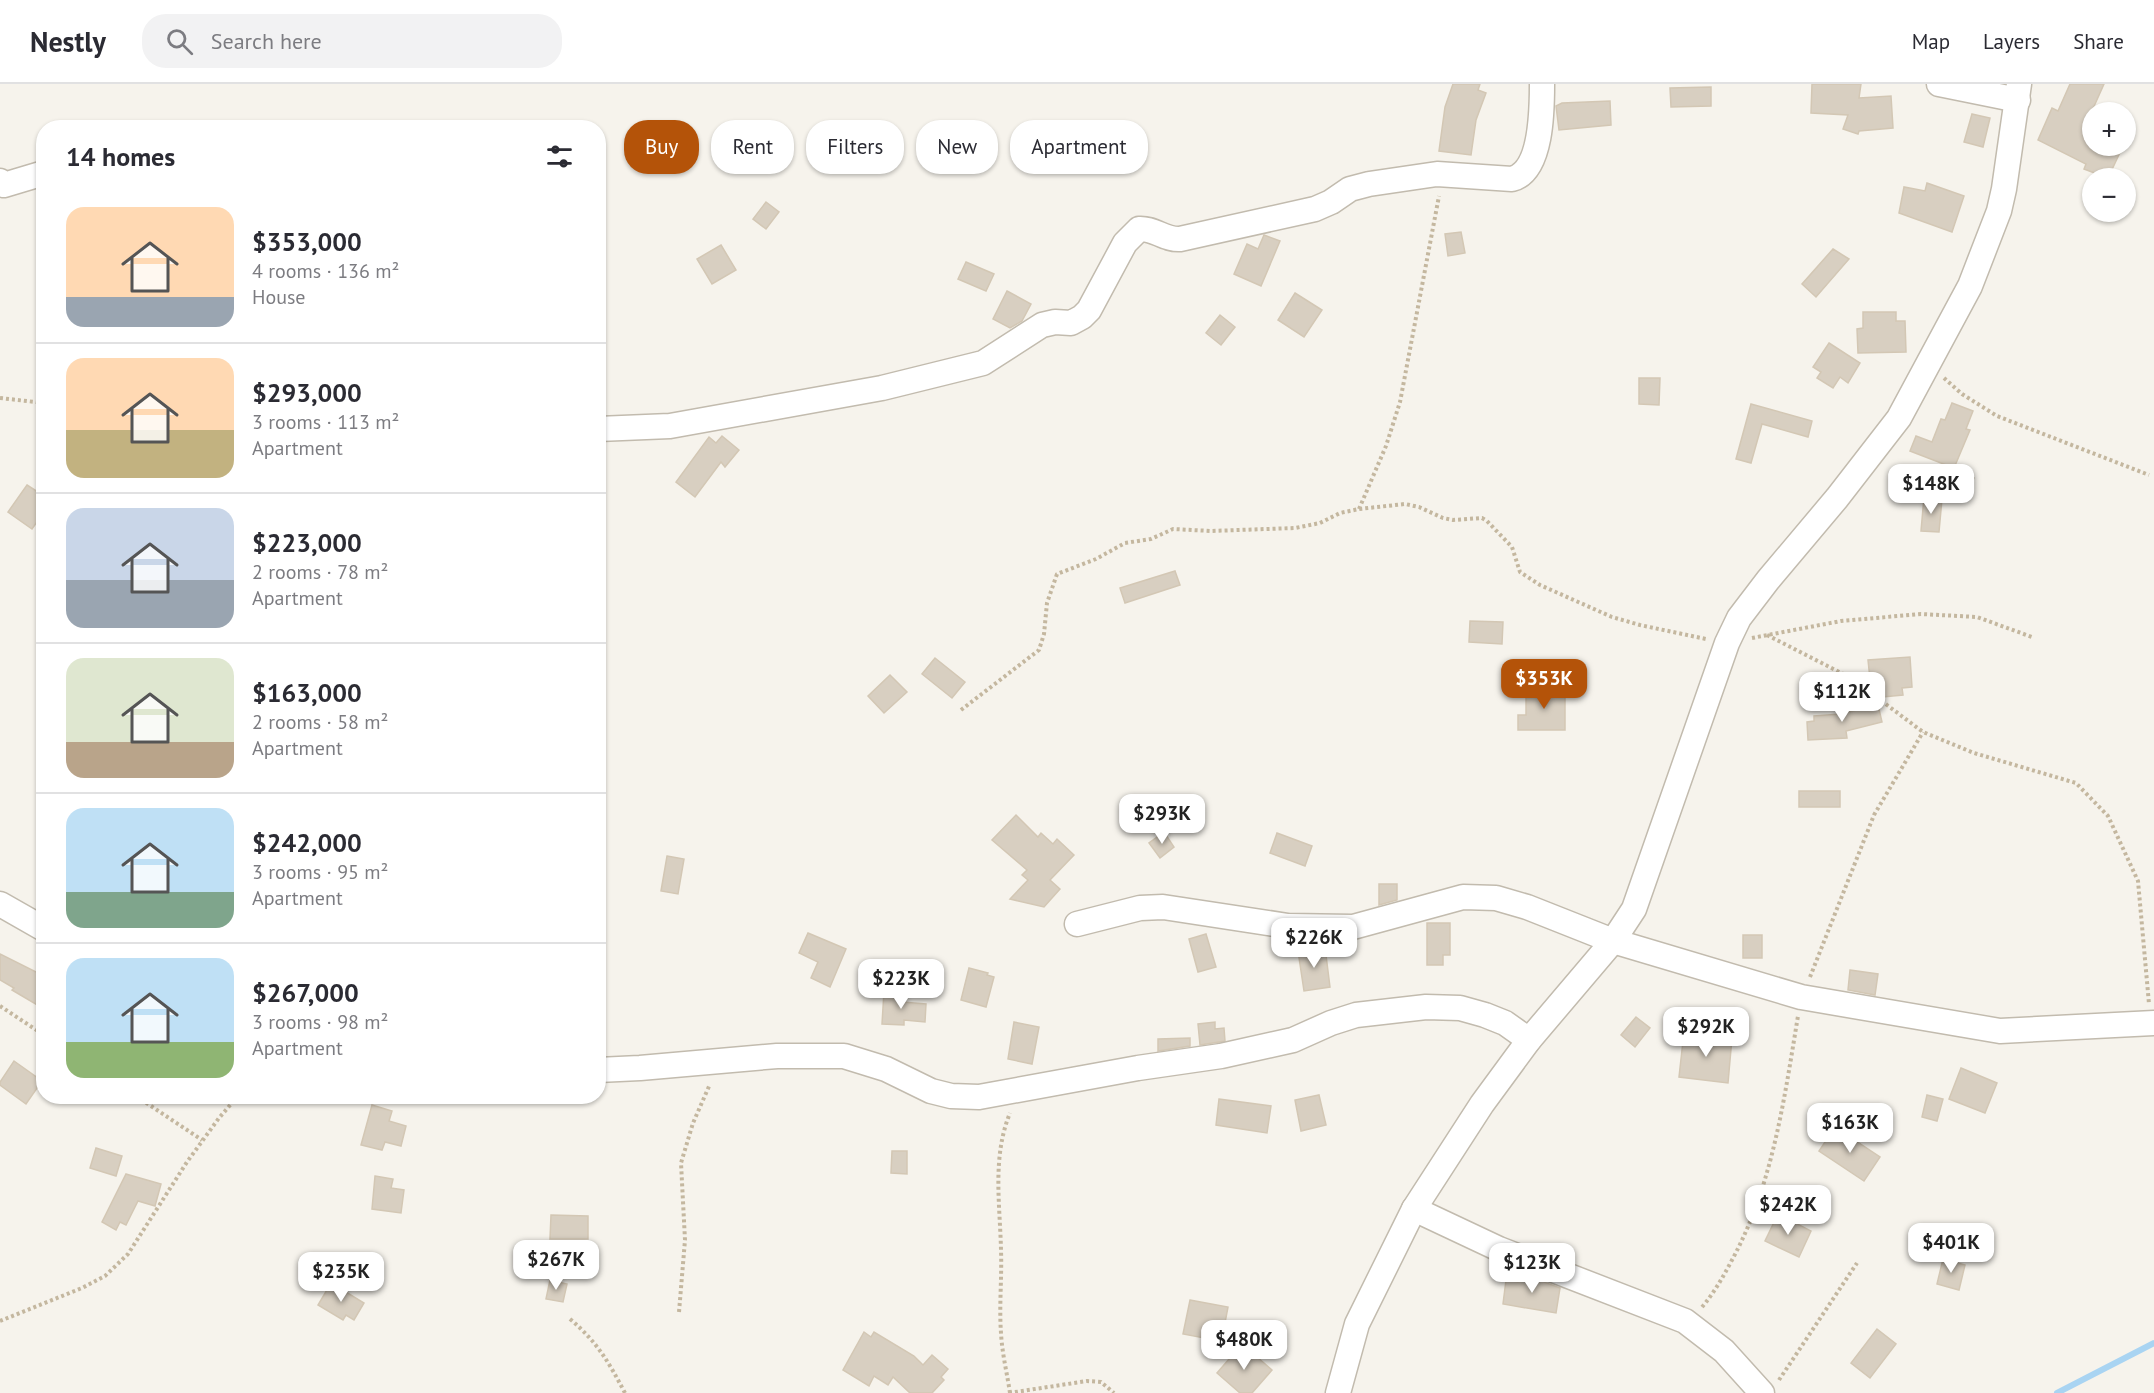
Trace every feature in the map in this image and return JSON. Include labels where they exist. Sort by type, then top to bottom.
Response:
[{"type":"street","points":[[606,429],[670,426],[882,388],[983,363],[1042,325],[1055,322],[1071,323],[1083,317],[1125,243],[1139,229],[1153,230],[1172,239],[1193,237],[1315,209],[1350,189],[1369,184],[1437,174],[1512,179],[1520,177],[1530,160],[1540,131],[1542,84]]},
{"type":"street","points":[[1338,1393],[1358,1324],[1414,1209],[1482,1104],[1529,1040],[1613,941],[1634,909],[1727,643],[1739,618],[1899,418],[1970,286],[1999,212],[2019,92],[1940,84]]},
{"type":"street","points":[[0,181],[4,185],[36,175]]},
{"type":"street","points":[[1077,924],[1140,908],[1163,907],[1288,926],[1353,927],[1463,897],[1496,898],[1527,907],[1613,941],[1802,997],[2000,1031],[2153,1023]]},
{"type":"street","points":[[0,904],[36,924]]},
{"type":"street","points":[[606,1070],[777,1056],[844,1056],[886,1069],[931,1091],[951,1096],[979,1097],[1138,1068],[1221,1056],[1293,1040],[1330,1023],[1356,1015],[1426,1007],[1460,1008],[1485,1015],[1506,1023],[1529,1040]]},
{"type":"street","points":[[1414,1209],[1518,1257],[1685,1321],[1770,1388]]},
{"type":"path","points":[[1359,509],[1386,446],[1400,402],[1437,203],[1440,190],[1451,174]]},
{"type":"path","points":[[1928,364],[1962,394],[1997,416],[2149,475]]},
{"type":"path","points":[[0,398],[36,403]]},
{"type":"path","points":[[961,710],[1039,650],[1052,587],[1057,574],[1063,570],[1096,559],[1125,543],[1151,539],[1173,529],[1211,531],[1295,528],[1320,523],[1340,513],[1406,504],[1453,520],[1482,518],[1493,526],[1512,547],[1520,572],[1540,585],[1612,617],[1640,625],[1727,643],[1841,621],[1921,614],[1977,617],[2032,638]]},
{"type":"path","points":[[1767,635],[1851,678],[1923,732],[1974,753],[2076,783],[2108,816],[2138,881],[2153,1023]]},
{"type":"path","points":[[1685,1321],[1703,1306],[1718,1285],[1742,1242],[1765,1180],[1778,1135],[1802,997],[1874,815],[1923,732]]},
{"type":"path","points":[[0,1006],[36,1030]]},
{"type":"path","points":[[679,1312],[685,1240],[681,1163],[693,1124],[720,1061]]},
{"type":"path","points":[[1019,1090],[1005,1125],[1000,1151],[998,1190],[1001,1333],[1010,1393],[1087,1381],[1101,1382],[1114,1393]]},
{"type":"path","points":[[148,1104],[202,1140]]},
{"type":"path","points":[[0,1321],[82,1288],[105,1276],[128,1254],[202,1140],[231,1104]]},
{"type":"path","points":[[1770,1388],[1857,1263]]},
{"type":"path","points":[[570,1319],[591,1337],[625,1393]]},
{"type":"building","points":[[1453,84],[1480,84],[1478,90],[1486,93],[1476,120],[1471,155],[1439,151],[1445,107]]},
{"type":"building","points":[[1812,84],[1861,84],[1859,98],[1891,96],[1893,128],[1859,131],[1858,134],[1843,129],[1848,115],[1811,113]]},
{"type":"building","points":[[2070,84],[2104,84],[2096,102],[2082,102],[2082,156],[2118,156],[2113,168],[2084,168],[2086,164],[2038,140],[2052,108],[2058,111]]},
{"type":"building","points":[[1711,87],[1711,106],[1671,107],[1670,88]]},
{"type":"building","points":[[1610,101],[1611,125],[1559,130],[1556,106],[1562,103]]},
{"type":"building","points":[[1972,114],[1990,118],[1983,147],[1964,142]]},
{"type":"building","points":[[1927,183],[1964,196],[1952,232],[1899,213],[1904,187],[1925,191]]},
{"type":"building","points":[[766,202],[779,212],[766,229],[753,219]]},
{"type":"building","points":[[1461,232],[1465,253],[1448,256],[1445,234]]},
{"type":"building","points":[[1264,235],[1280,241],[1261,286],[1234,274],[1247,244],[1258,249]]},
{"type":"building","points":[[721,245],[736,270],[712,284],[697,259]]},
{"type":"building","points":[[1833,249],[1849,259],[1816,297],[1802,284]]},
{"type":"building","points":[[966,262],[994,274],[986,291],[958,279]]},
{"type":"building","points":[[1007,291],[1031,304],[1022,321],[1010,328],[993,319]]},
{"type":"building","points":[[1295,293],[1322,310],[1304,337],[1278,320]]},
{"type":"building","points":[[1863,312],[1896,312],[1896,321],[1905,321],[1906,352],[1858,353],[1857,329],[1863,328]]},
{"type":"building","points":[[1220,315],[1235,327],[1221,345],[1206,333]]},
{"type":"building","points":[[1829,343],[1860,363],[1848,383],[1840,377],[1833,388],[1817,378],[1821,372],[1813,367]]},
{"type":"building","points":[[1639,378],[1660,378],[1659,405],[1639,404]]},
{"type":"building","points":[[1952,403],[1973,411],[1966,429],[1970,430],[1954,468],[1910,451],[1916,436],[1932,442],[1941,419],[1945,420]]},
{"type":"building","points":[[1751,404],[1812,421],[1808,437],[1762,424],[1751,463],[1736,459]]},
{"type":"building","points":[[722,436],[739,450],[725,467],[721,462],[695,497],[676,482],[709,437],[716,443]]},
{"type":"building","points":[[1949,468],[1974,478],[1968,493],[1962,490],[1958,501],[1939,494]]},
{"type":"building","points":[[27,485],[36,491],[36,523],[32,529],[8,512]]},
{"type":"building","points":[[1924,497],[1942,499],[1939,532],[1921,531]]},
{"type":"building","points":[[1175,571],[1180,585],[1125,603],[1120,588]]},
{"type":"building","points":[[1470,621],[1503,622],[1502,644],[1469,642]]},
{"type":"building","points":[[1910,657],[1912,687],[1902,688],[1903,695],[1872,698],[1868,660]]},
{"type":"building","points":[[935,658],[965,682],[952,698],[922,674]]},
{"type":"building","points":[[890,675],[907,692],[884,713],[868,696]]},
{"type":"building","points":[[1526,689],[1565,689],[1565,730],[1518,730],[1518,715],[1526,715]]},
{"type":"building","points":[[1878,705],[1882,722],[1846,731],[1847,738],[1808,740],[1807,722],[1814,721],[1814,716],[1841,714]]},
{"type":"building","points":[[1799,791],[1840,791],[1840,807],[1799,807]]},
{"type":"building","points":[[1016,815],[1038,837],[1041,833],[1053,844],[1057,839],[1074,855],[1050,880],[1060,889],[1044,907],[1010,899],[1028,880],[1022,875],[1027,870],[992,840]]},
{"type":"building","points":[[1164,832],[1174,847],[1160,858],[1149,843]]},
{"type":"building","points":[[1277,833],[1312,846],[1305,866],[1270,853]]},
{"type":"building","points":[[667,856],[684,859],[678,894],[661,891]]},
{"type":"building","points":[[1379,884],[1397,884],[1397,900],[1379,905]]},
{"type":"building","points":[[1427,923],[1450,923],[1450,955],[1443,955],[1443,965],[1427,965]]},
{"type":"building","points":[[808,933],[846,949],[830,987],[811,978],[818,962],[799,953]]},
{"type":"building","points":[[1206,934],[1216,967],[1198,972],[1189,939]]},
{"type":"building","points":[[1743,935],[1762,935],[1762,958],[1743,958]]},
{"type":"building","points":[[1325,947],[1330,987],[1304,991],[1298,951]]},
{"type":"building","points":[[0,954],[36,972],[36,1004],[12,990],[14,988],[0,980]]},
{"type":"building","points":[[969,968],[994,977],[986,1007],[961,1000]]},
{"type":"building","points":[[1850,970],[1878,974],[1875,995],[1848,990]]},
{"type":"building","points":[[884,991],[903,992],[902,1002],[926,1004],[925,1022],[904,1020],[904,1025],[882,1024]]},
{"type":"building","points":[[1636,1017],[1650,1028],[1635,1047],[1621,1035]]},
{"type":"building","points":[[1014,1022],[1039,1027],[1032,1064],[1008,1059]]},
{"type":"building","points":[[1215,1022],[1215,1029],[1224,1028],[1225,1041],[1200,1045],[1198,1024]]},
{"type":"building","points":[[1684,1032],[1732,1038],[1728,1083],[1679,1077]]},
{"type":"building","points":[[1190,1038],[1190,1046],[1158,1051],[1158,1039]]},
{"type":"building","points":[[14,1061],[36,1077],[36,1090],[26,1104],[0,1085]]},
{"type":"building","points":[[1961,1068],[1997,1083],[1985,1113],[1949,1099]]},
{"type":"building","points":[[1319,1095],[1326,1125],[1301,1131],[1295,1100]]},
{"type":"building","points":[[1927,1095],[1943,1099],[1937,1121],[1922,1117]]},
{"type":"building","points":[[1219,1099],[1271,1106],[1267,1133],[1216,1125]]},
{"type":"building","points":[[372,1105],[392,1111],[389,1121],[406,1126],[401,1146],[385,1142],[382,1150],[361,1145]]},
{"type":"building","points":[[1835,1127],[1880,1157],[1864,1181],[1819,1151]]},
{"type":"building","points":[[96,1148],[122,1156],[116,1176],[90,1168]]},
{"type":"building","points":[[892,1151],[907,1151],[907,1174],[891,1173]]},
{"type":"building","points":[[126,1174],[161,1184],[155,1206],[138,1201],[126,1225],[120,1222],[116,1230],[102,1222]]},
{"type":"building","points":[[375,1176],[393,1179],[391,1188],[404,1190],[401,1213],[372,1209]]},
{"type":"building","points":[[1778,1214],[1811,1231],[1799,1257],[1765,1241]]},
{"type":"building","points":[[551,1215],[588,1216],[588,1239],[550,1239]]},
{"type":"building","points":[[1943,1259],[1965,1265],[1959,1290],[1937,1284]]},
{"type":"building","points":[[1520,1273],[1560,1288],[1556,1313],[1503,1304],[1506,1280],[1518,1282]]},
{"type":"building","points":[[550,1280],[567,1284],[563,1302],[546,1299]]},
{"type":"building","points":[[331,1283],[364,1303],[354,1320],[346,1315],[343,1320],[318,1305]]},
{"type":"building","points":[[1190,1300],[1228,1307],[1224,1328],[1207,1325],[1204,1338],[1183,1334]]},
{"type":"building","points":[[1877,1329],[1896,1344],[1870,1378],[1851,1363]]},
{"type":"building","points":[[864,1332],[871,1337],[874,1332],[914,1356],[923,1365],[932,1355],[948,1369],[941,1377],[944,1380],[932,1393],[910,1393],[893,1377],[888,1385],[874,1376],[869,1386],[843,1370]]},
{"type":"building","points":[[1242,1344],[1272,1370],[1252,1393],[1240,1393],[1217,1373]]},
{"type":"waterway","points":[[2057,1393],[2154,1343]]}]
